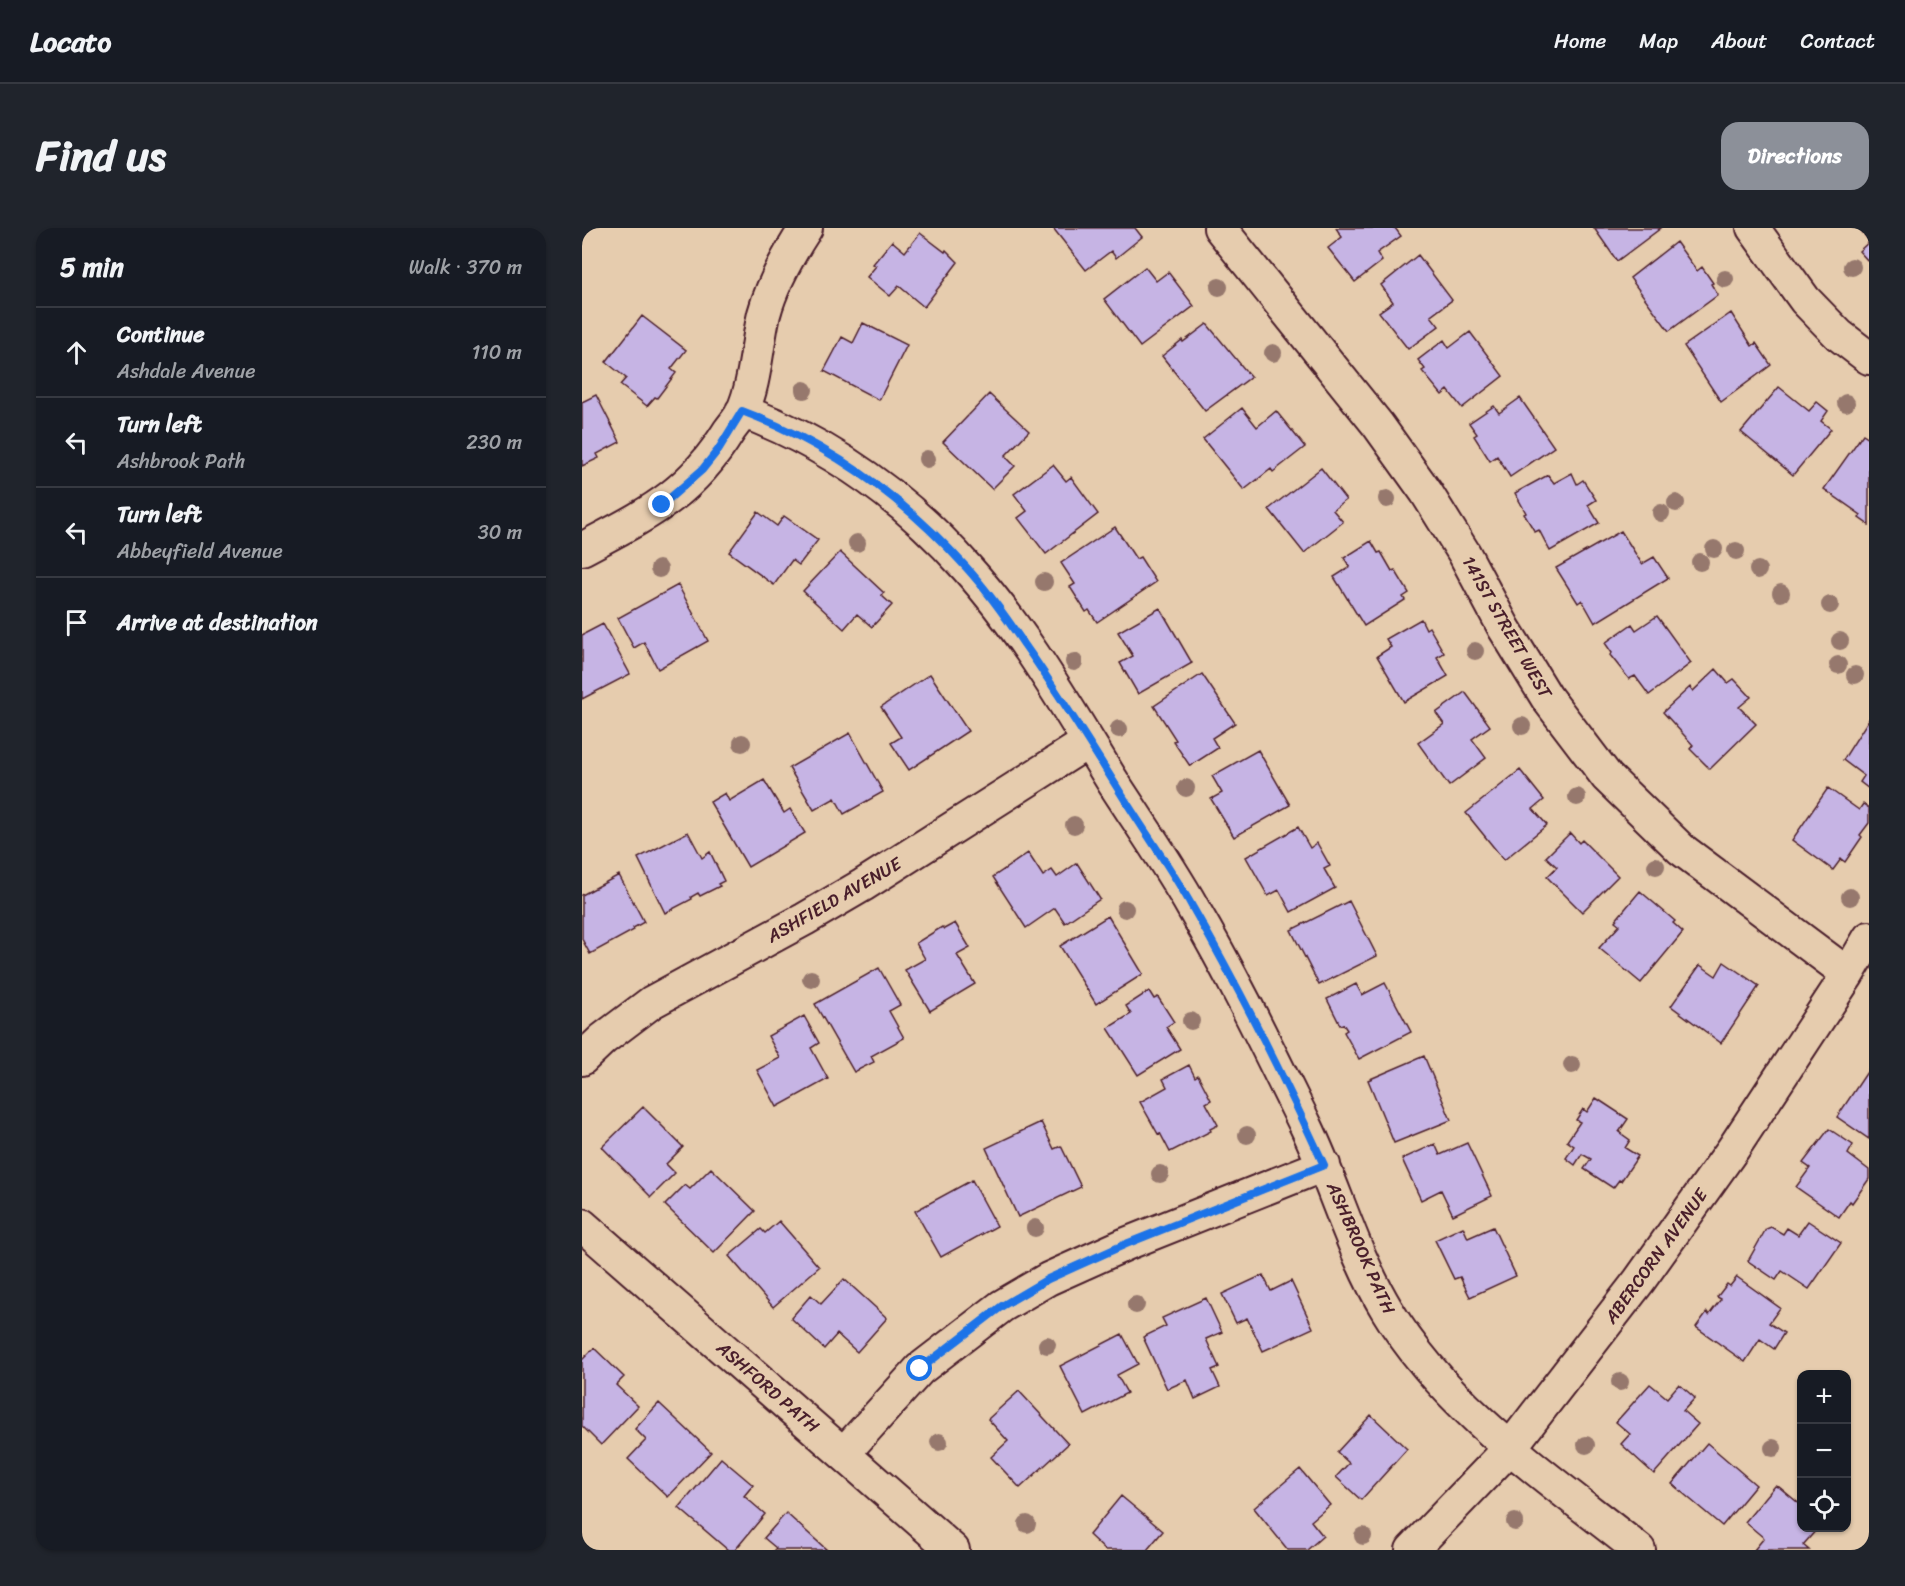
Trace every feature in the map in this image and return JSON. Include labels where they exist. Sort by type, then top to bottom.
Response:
[{"type":"street","points":[[582,549],[655,509],[683,488],[718,450],[742,411],[764,313],[778,279],[806,228]]},
{"type":"street","name":"141ST STREET WEST","points":[[1220,228],[1378,425],[1426,492],[1464,553],[1504,628],[1547,698],[1607,777],[1681,849],[1848,975]]},
{"type":"street","points":[[1753,228],[1804,300],[1839,335],[1869,358]]},
{"type":"street","name":"ASHBROOK PATH","points":[[742,411],[793,432],[832,453],[903,505],[966,566],[994,601],[1088,742],[1192,905],[1229,973],[1324,1165],[1366,1268],[1386,1310],[1414,1350],[1443,1384],[1510,1448],[1639,1550]]},
{"type":"street","name":"ASHFIELD AVENUE","points":[[582,1059],[603,1039],[652,1002],[806,919],[1088,742]]},
{"type":"street","name":"ABERCORN AVENUE","points":[[1413,1550],[1510,1448],[1674,1233],[1733,1149],[1848,975],[1869,938]]},
{"type":"street","points":[[844,1453],[920,1369],[1002,1306],[1048,1279],[1126,1244],[1324,1165]]},
{"type":"street","name":"ASHFORD PATH","points":[[582,1225],[952,1550]]},
{"type":"building","points":[[1053,228],[1135,228],[1142,237],[1116,258],[1111,251],[1086,270]]},
{"type":"building","points":[[1336,228],[1395,228],[1401,236],[1377,253],[1382,261],[1355,282],[1328,248],[1342,237]]},
{"type":"building","points":[[1594,228],[1661,228],[1617,261]]},
{"type":"building","points":[[1859,228],[1869,228],[1869,241]]},
{"type":"building","points":[[920,233],[945,252],[946,250],[958,262],[924,307],[899,286],[890,296],[867,277],[876,266],[873,264],[892,241],[905,252]]},
{"type":"building","points":[[1676,242],[1697,271],[1702,267],[1718,295],[1669,331],[1630,278]]},
{"type":"building","points":[[1869,242],[1869,262],[1859,251]]},
{"type":"building","points":[[1418,255],[1452,300],[1431,316],[1439,326],[1408,349],[1379,312],[1393,302],[1381,285]]},
{"type":"building","points":[[1145,267],[1156,281],[1168,272],[1194,306],[1140,347],[1104,299]]},
{"type":"building","points":[[1731,313],[1752,346],[1756,343],[1771,365],[1721,402],[1684,346]]},
{"type":"building","points":[[642,316],[686,350],[671,369],[676,373],[657,398],[655,397],[647,406],[620,385],[626,378],[606,362]]},
{"type":"building","points":[[863,323],[907,345],[879,400],[824,371],[842,337],[853,343]]},
{"type":"building","points":[[1207,324],[1251,377],[1205,411],[1162,356]]},
{"type":"building","points":[[1470,332],[1503,376],[1462,408],[1448,390],[1442,395],[1422,371],[1425,369],[1418,360],[1444,340],[1449,348]]},
{"type":"building","points":[[1779,387],[1809,411],[1817,402],[1828,411],[1821,421],[1831,429],[1793,475],[1741,432]]},
{"type":"building","points":[[989,394],[1029,431],[1005,456],[1015,466],[992,489],[943,442]]},
{"type":"building","points":[[596,395],[620,442],[597,454],[599,458],[582,466],[582,402]]},
{"type":"building","points":[[1520,398],[1554,447],[1510,477],[1497,456],[1490,461],[1474,436],[1477,434],[1469,423],[1494,406],[1499,413]]},
{"type":"building","points":[[1242,408],[1257,427],[1276,411],[1305,447],[1273,472],[1271,469],[1244,490],[1203,439]]},
{"type":"building","points":[[1863,434],[1869,438],[1869,525],[1859,518],[1861,515],[1824,489]]},
{"type":"building","points":[[1053,465],[1066,481],[1071,477],[1098,514],[1046,554],[1018,518],[1027,511],[1014,494]]},
{"type":"building","points":[[1321,468],[1346,500],[1333,510],[1343,522],[1304,553],[1269,509]]},
{"type":"building","points":[[1572,473],[1577,484],[1583,480],[1596,500],[1588,505],[1599,523],[1550,551],[1539,530],[1535,532],[1524,514],[1526,513],[1515,493],[1548,475],[1554,483]]},
{"type":"building","points":[[758,512],[777,526],[784,516],[818,540],[799,565],[792,560],[774,585],[729,552]]},
{"type":"building","points":[[1115,527],[1136,559],[1140,557],[1156,582],[1097,622],[1089,610],[1086,612],[1070,587],[1075,584],[1061,563]]},
{"type":"building","points":[[1621,531],[1642,564],[1654,557],[1668,578],[1595,623],[1582,600],[1578,603],[1556,568]]},
{"type":"building","points":[[1371,541],[1378,553],[1381,552],[1392,571],[1395,570],[1409,593],[1403,597],[1405,600],[1364,626],[1334,577],[1350,567],[1344,558]]},
{"type":"building","points":[[840,552],[884,593],[881,595],[892,605],[872,627],[857,614],[844,629],[803,591]]},
{"type":"building","points":[[678,585],[708,641],[658,669],[644,642],[634,648],[618,618]]},
{"type":"building","points":[[1160,608],[1192,663],[1138,694],[1120,663],[1133,656],[1118,632]]},
{"type":"building","points":[[1657,616],[1691,663],[1649,695],[1635,676],[1629,679],[1610,655],[1612,653],[1605,643],[1632,624],[1636,630]]},
{"type":"building","points":[[1421,619],[1426,629],[1429,627],[1444,653],[1437,657],[1448,676],[1404,702],[1377,656],[1391,647],[1386,639]]},
{"type":"building","points":[[603,624],[630,674],[582,699],[582,635]]},
{"type":"building","points":[[1716,669],[1728,683],[1734,679],[1751,697],[1739,707],[1756,724],[1710,769],[1690,749],[1693,745],[1663,712],[1690,687],[1693,691]]},
{"type":"building","points":[[930,674],[968,731],[909,770],[891,743],[901,737],[881,707]]},
{"type":"building","points":[[1202,674],[1235,723],[1212,738],[1218,748],[1190,766],[1154,706]]},
{"type":"building","points":[[1465,692],[1490,726],[1472,739],[1486,758],[1449,786],[1418,743],[1444,724],[1436,713]]},
{"type":"building","points":[[1869,719],[1869,789],[1860,782],[1864,776],[1843,760]]},
{"type":"building","points":[[850,733],[883,792],[844,814],[835,798],[814,810],[789,768]]},
{"type":"building","points":[[1258,750],[1290,805],[1234,837],[1211,799],[1222,793],[1212,776]]},
{"type":"building","points":[[1520,770],[1544,800],[1533,809],[1547,825],[1504,860],[1466,813]]},
{"type":"building","points":[[764,780],[784,813],[790,809],[805,833],[748,867],[710,802],[725,793],[729,801]]},
{"type":"building","points":[[1828,788],[1859,810],[1863,804],[1869,808],[1869,823],[1860,835],[1862,837],[1845,862],[1841,859],[1833,870],[1792,840]]},
{"type":"building","points":[[1298,827],[1310,848],[1317,843],[1330,866],[1324,869],[1335,888],[1291,912],[1279,890],[1268,896],[1246,857]]},
{"type":"building","points":[[688,832],[702,858],[710,852],[724,881],[718,884],[720,886],[700,896],[698,893],[691,897],[692,899],[665,913],[638,858]]},
{"type":"building","points":[[1570,833],[1579,843],[1582,840],[1618,876],[1582,912],[1547,877],[1557,867],[1546,857]]},
{"type":"building","points":[[1028,853],[1043,876],[1052,870],[1057,877],[1077,863],[1100,899],[1065,923],[1055,908],[1026,928],[993,877]]},
{"type":"building","points":[[619,875],[644,922],[590,954],[582,939],[582,895]]},
{"type":"building","points":[[1640,891],[1675,921],[1673,923],[1683,932],[1641,983],[1599,948],[1620,925],[1615,921]]},
{"type":"building","points":[[1349,901],[1377,956],[1319,985],[1291,930]]},
{"type":"building","points":[[1108,916],[1143,974],[1096,1004],[1060,946]]},
{"type":"building","points":[[955,923],[970,948],[957,955],[975,984],[930,1011],[905,970],[925,959],[916,943],[942,927],[944,929]]},
{"type":"building","points":[[1724,962],[1759,986],[1721,1043],[1671,1006],[1700,965],[1716,976]]},
{"type":"building","points":[[879,968],[900,1005],[889,1011],[904,1038],[871,1056],[874,1062],[854,1072],[815,1004]]},
{"type":"building","points":[[1385,983],[1411,1032],[1359,1059],[1344,1032],[1347,1030],[1343,1024],[1340,1025],[1327,999],[1356,984],[1362,995]]},
{"type":"building","points":[[1149,991],[1154,999],[1158,997],[1174,1022],[1166,1027],[1180,1049],[1138,1075],[1108,1028],[1131,1014],[1126,1006]]},
{"type":"building","points":[[804,1016],[819,1043],[811,1048],[828,1079],[777,1107],[757,1070],[780,1058],[768,1036]]},
{"type":"building","points":[[1424,1056],[1451,1120],[1394,1143],[1368,1080]]},
{"type":"building","points":[[1189,1065],[1195,1077],[1198,1075],[1211,1100],[1206,1103],[1218,1125],[1170,1152],[1140,1102],[1167,1087],[1163,1079]]},
{"type":"building","points":[[1869,1069],[1869,1139],[1837,1117]]},
{"type":"building","points":[[1596,1098],[1628,1119],[1619,1132],[1630,1140],[1625,1148],[1638,1156],[1621,1181],[1619,1180],[1613,1188],[1584,1169],[1591,1159],[1582,1154],[1575,1165],[1566,1158],[1574,1146],[1567,1141],[1580,1122],[1576,1120],[1583,1109],[1587,1112]]},
{"type":"building","points":[[643,1107],[683,1147],[666,1164],[675,1173],[651,1197],[602,1147]]},
{"type":"building","points":[[1041,1122],[1054,1149],[1061,1146],[1081,1187],[1018,1217],[986,1148]]},
{"type":"building","points":[[1829,1129],[1853,1145],[1848,1154],[1869,1170],[1869,1179],[1839,1217],[1796,1187],[1810,1168],[1803,1163]]},
{"type":"building","points":[[1467,1143],[1492,1196],[1453,1215],[1441,1190],[1421,1200],[1402,1159],[1435,1144],[1440,1155]]},
{"type":"building","points":[[711,1168],[755,1211],[714,1253],[665,1205],[685,1185],[690,1189]]},
{"type":"building","points":[[972,1180],[997,1226],[941,1257],[915,1211]]},
{"type":"building","points":[[779,1221],[819,1267],[773,1307],[729,1256],[761,1229],[765,1233]]},
{"type":"building","points":[[1808,1221],[1841,1243],[1809,1289],[1782,1271],[1776,1280],[1748,1261],[1766,1229],[1771,1227],[1783,1234],[1787,1228],[1798,1235]]},
{"type":"building","points":[[1463,1227],[1468,1238],[1493,1227],[1516,1276],[1470,1297],[1460,1277],[1454,1279],[1435,1240]]},
{"type":"building","points":[[1263,1275],[1271,1291],[1291,1281],[1313,1328],[1263,1351],[1247,1318],[1236,1323],[1222,1294]]},
{"type":"building","points":[[1737,1277],[1780,1308],[1769,1323],[1784,1333],[1774,1349],[1760,1339],[1745,1362],[1696,1327],[1721,1299],[1717,1297],[1727,1284],[1730,1286]]},
{"type":"building","points":[[844,1279],[887,1318],[857,1352],[837,1334],[824,1349],[791,1318],[811,1295],[821,1304]]},
{"type":"building","points":[[1206,1298],[1222,1332],[1206,1339],[1219,1367],[1212,1370],[1220,1387],[1195,1399],[1187,1380],[1167,1389],[1143,1337],[1166,1326],[1162,1318]]},
{"type":"building","points":[[1122,1334],[1138,1364],[1117,1375],[1127,1393],[1085,1415],[1060,1366]]},
{"type":"building","points":[[594,1348],[624,1377],[616,1385],[638,1406],[601,1445],[582,1426],[582,1360]]},
{"type":"building","points":[[1650,1384],[1667,1398],[1679,1384],[1695,1398],[1683,1411],[1698,1424],[1654,1474],[1621,1444],[1630,1434],[1616,1422]]},
{"type":"building","points":[[1019,1391],[1068,1444],[1020,1488],[991,1457],[1008,1441],[988,1419]]},
{"type":"building","points":[[659,1403],[711,1452],[668,1497],[628,1459],[646,1440],[635,1429]]},
{"type":"building","points":[[1371,1415],[1407,1449],[1361,1500],[1336,1477],[1349,1463],[1337,1452]]},
{"type":"building","points":[[1707,1443],[1756,1485],[1722,1526],[1672,1484]]},
{"type":"building","points":[[721,1458],[753,1485],[744,1496],[765,1514],[735,1550],[728,1550],[679,1508]]},
{"type":"building","points":[[1300,1469],[1330,1505],[1311,1521],[1323,1536],[1307,1550],[1288,1550],[1254,1508]]},
{"type":"building","points":[[1775,1486],[1797,1502],[1797,1532],[1814,1532],[1803,1545],[1809,1550],[1754,1550],[1764,1538],[1745,1522]]},
{"type":"building","points":[[1121,1496],[1163,1531],[1147,1550],[1105,1550],[1089,1535]]},
{"type":"building","points":[[786,1513],[827,1550],[774,1550],[776,1548],[764,1538]]},
{"type":"route","points":[[662,505],[702,470],[718,450],[742,411],[793,432],[832,453],[903,505],[935,534],[966,566],[994,601],[1035,660],[1192,905],[1229,973],[1324,1165],[1126,1244],[1048,1279],[1002,1306],[920,1369]]}]
